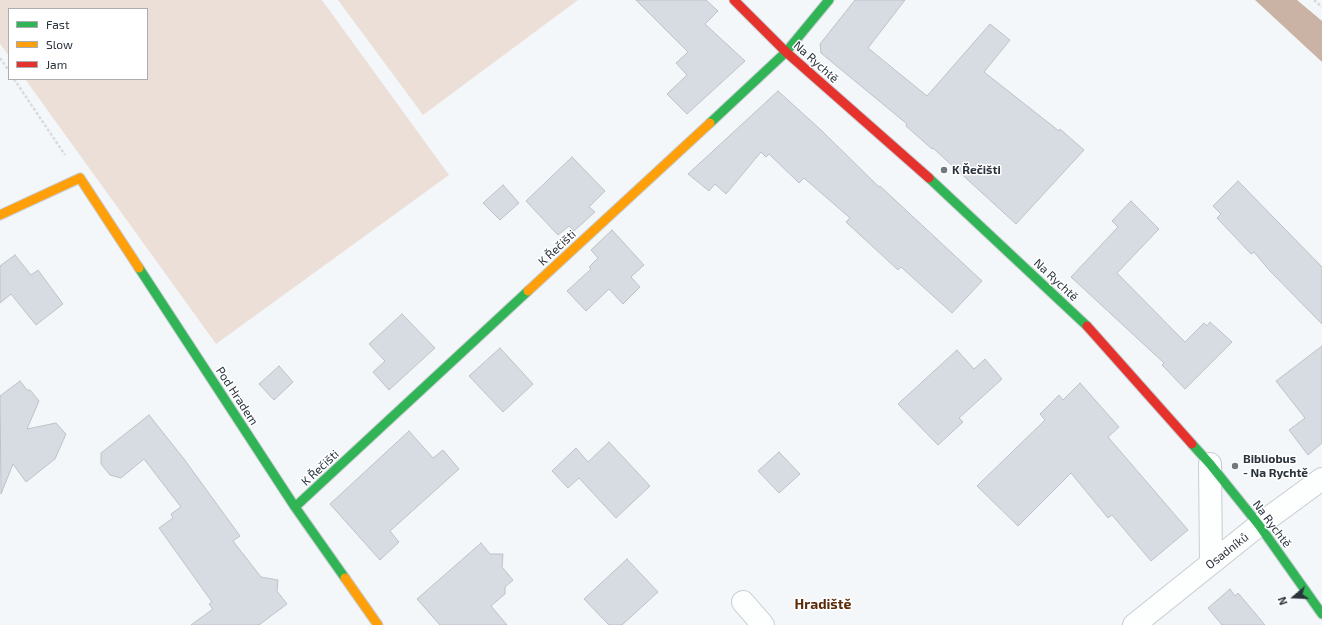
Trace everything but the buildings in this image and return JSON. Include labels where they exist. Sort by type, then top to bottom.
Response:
[{"type":"street","name":"Na Rychtě","points":[[734,0],[786,52],[924,174],[1093,331],[1152,400],[1210,464],[1259,525],[1322,614]]},
{"type":"street","name":"K Řečišti","points":[[296,507],[786,52],[829,0]]},
{"type":"street","points":[[0,215],[80,178]]},
{"type":"street","name":"Pod Hradem","points":[[80,178],[296,507],[378,625]]},
{"type":"street","points":[[1210,464],[1211,563]]},
{"type":"street","name":"Osadníků","points":[[1134,625],[1259,525],[1322,479]]},
{"type":"street","points":[[743,602],[763,625]]},
{"type":"path","points":[[1314,0],[1322,7]]},
{"type":"path","points":[[0,58],[8,70]]},
{"type":"path","points":[[15,80],[80,178]]},
{"type":"shaded area","points":[[0,0],[322,0],[449,175],[216,344],[26,80],[148,80],[148,8],[8,8],[8,55],[0,44]]},
{"type":"shaded area","points":[[338,0],[578,0],[423,115]]},
{"type":"shaded area","points":[[1255,0],[1297,0],[1322,21],[1322,62]]},
{"type":"traffic: fast","points":[[710,123],[786,52],[829,0]]},
{"type":"traffic: fast","points":[[929,178],[1087,326]]},
{"type":"traffic: fast","points":[[139,268],[295,507],[345,578]]},
{"type":"traffic: fast","points":[[295,507],[528,291]]},
{"type":"traffic: fast","points":[[1192,444],[1259,525],[1322,614]]},
{"type":"traffic: slow","points":[[528,291],[710,123]]},
{"type":"traffic: slow","points":[[0,215],[80,178],[139,268]]},
{"type":"traffic: slow","points":[[345,578],[378,625]]},
{"type":"traffic: jam","points":[[734,0],[786,52],[929,178]]},
{"type":"traffic: jam","points":[[1087,326],[1192,444]]},
{"type":"place","name":"K Řečišti","points":[[944,170]]},
{"type":"place","name":"Bibliobus - Na Rychtě","points":[[1235,466]]},
{"type":"district","name":"Hradiště","points":[[823,604]]}]
